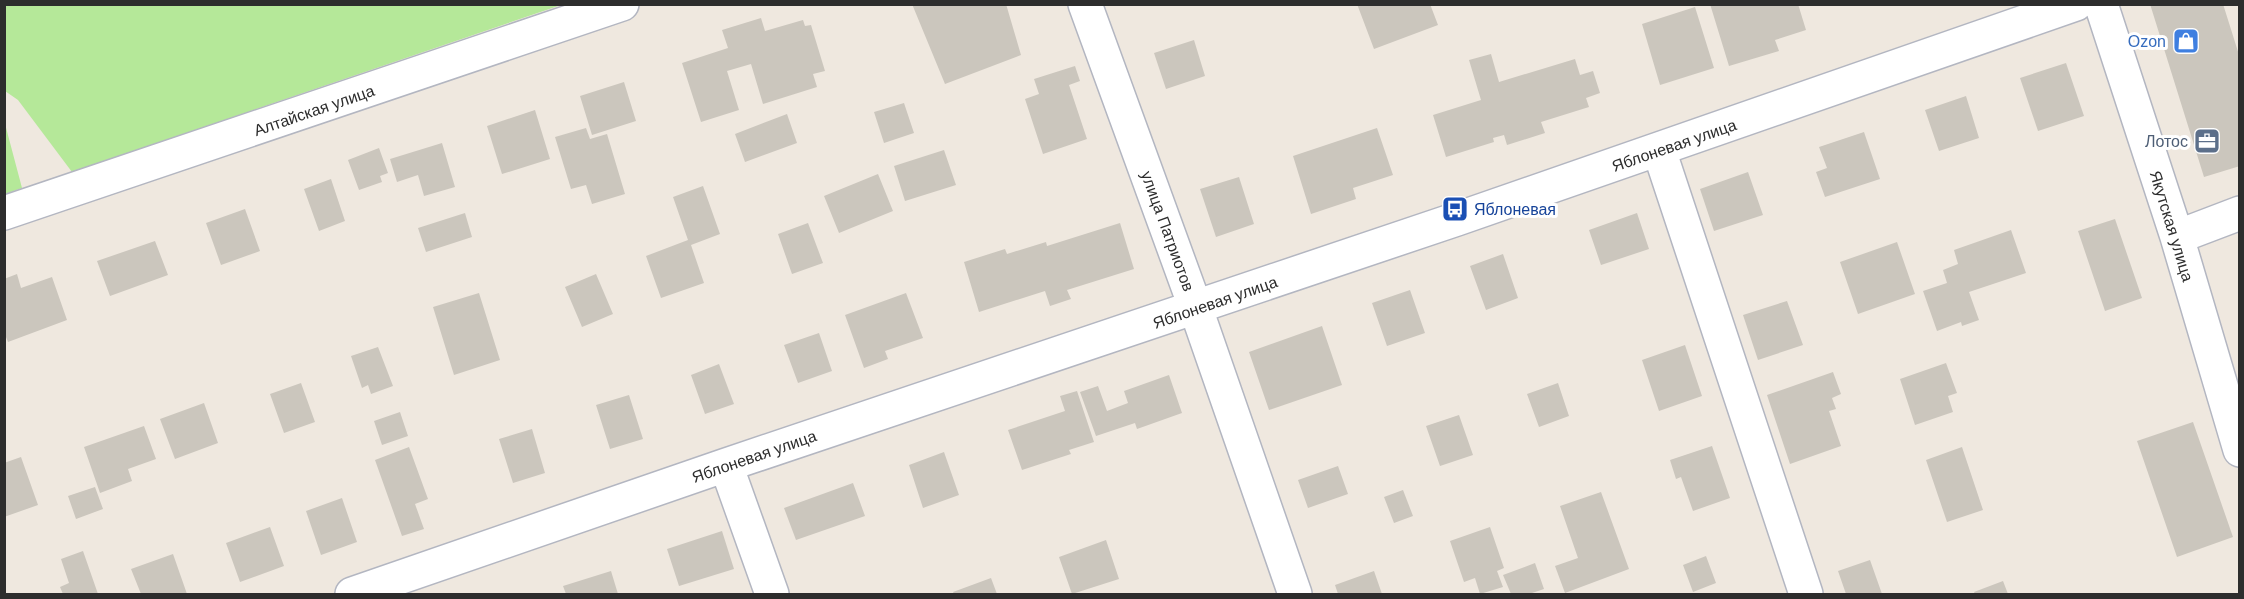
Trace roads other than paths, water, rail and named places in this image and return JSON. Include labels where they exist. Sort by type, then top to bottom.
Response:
[{"type":"street","name":"Алтайская улица","points":[[4,213],[622,4]]},
{"type":"street","name":"улица Патриотов","points":[[1085,4],[1196,309],[1295,594]]},
{"type":"street","name":"Яблоневая улица","points":[[352,594],[726,465],[1196,309],[2076,4]]},
{"type":"street","name":"Якутская улица","points":[[2101,4],[2177,237],[2240,450]]},
{"type":"street","points":[[1659,150],[1806,594]]},
{"type":"street","points":[[2177,237],[2240,213]]},
{"type":"street","points":[[726,465],[772,594]]},
{"type":"place","name":"Ozon","points":[[2186,41]]},
{"type":"place","name":"Лотос","points":[[2207,141]]},
{"type":"place","name":"Яблоневая","points":[[1455,209]]}]
